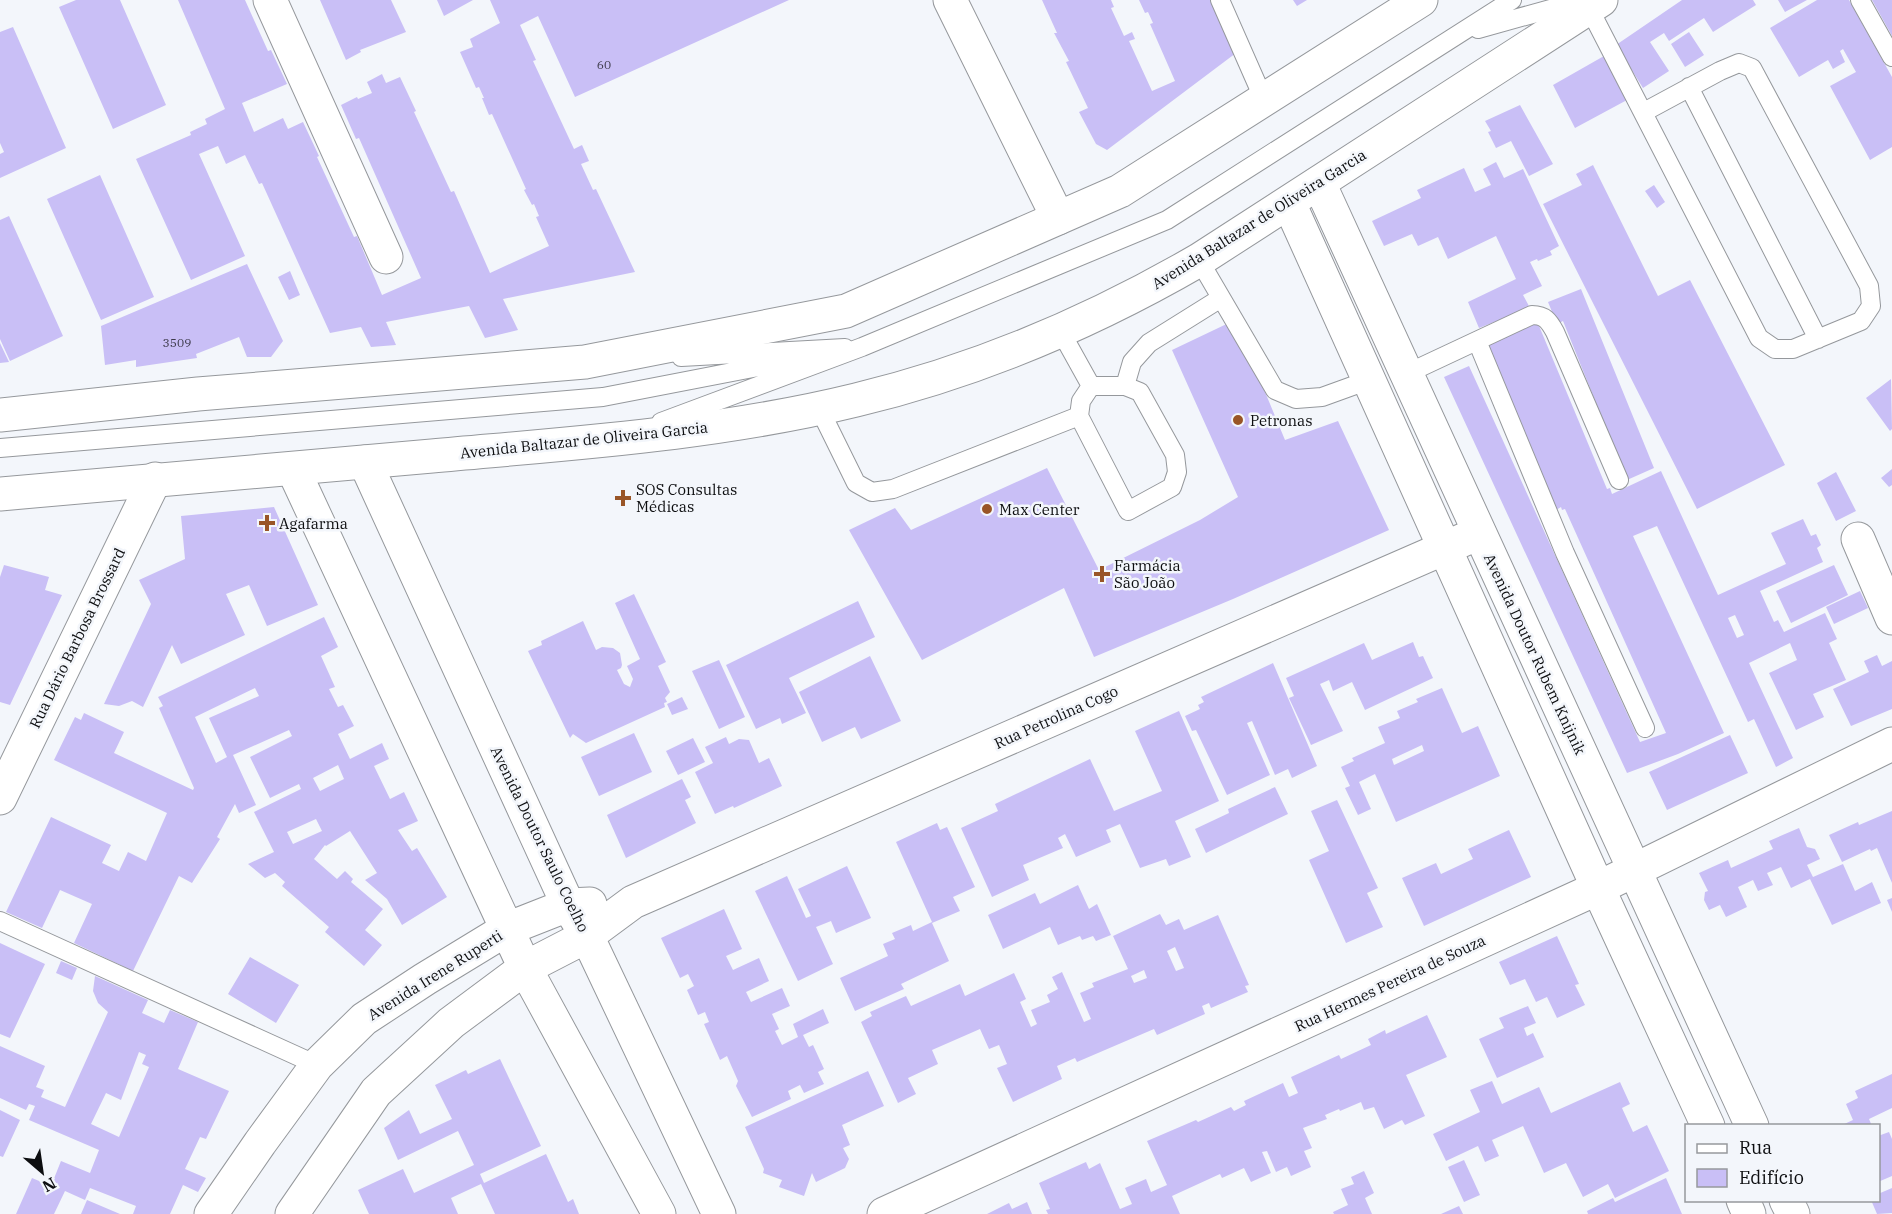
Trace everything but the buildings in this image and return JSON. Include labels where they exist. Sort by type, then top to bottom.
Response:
[{"type":"street","points":[[270,0],[386,257]]},
{"type":"street","points":[[950,0],[1058,218]]},
{"type":"street","points":[[0,415],[198,394],[585,362],[846,311],[1120,191],[1421,0]]},
{"type":"street","name":"Avenida Baltazar de Oliveira Garcia","points":[[0,494],[615,440],[743,422],[819,408],[857,400],[969,367],[1061,332],[1145,291],[1199,260],[1591,3]]},
{"type":"street","name":"Avenida Doutor Rubem Knijnik","points":[[1319,183],[1752,1124]]},
{"type":"street","points":[[1289,203],[1598,888],[1708,1124]]},
{"type":"street","name":"Avenida Doutor Saulo Coelho","points":[[365,462],[568,905],[587,936],[719,1214]]},
{"type":"street","points":[[293,469],[525,968],[659,1214]]},
{"type":"street","name":"Rua Dário Barbosa Brossard","points":[[0,798],[155,479]]},
{"type":"street","name":"Rua Petrolina Cogo","points":[[587,936],[633,902],[1479,532]]},
{"type":"street","points":[[1857,539],[1892,618]]},
{"type":"street","name":"Rua Hermes Pereira de Souza","points":[[884,1214],[1598,888],[1892,744]]},
{"type":"street","name":"Rua Petrolina Cogo","points":[[568,905],[633,902]]},
{"type":"street","name":"Avenida Irene Ruperti","points":[[211,1214],[317,1065],[364,1019],[507,929],[568,905]]},
{"type":"street","points":[[292,1214],[376,1092],[451,1023],[525,968],[587,936]]},
{"type":"lane","points":[[1220,0],[1264,100]]},
{"type":"lane","points":[[1458,34],[1487,0]]},
{"type":"lane","points":[[615,440],[862,347],[1167,220],[1512,0]]},
{"type":"lane","points":[[1860,0],[1892,57]]},
{"type":"lane","points":[[1458,34],[1591,3],[1644,112],[1760,338],[1775,349],[1793,349],[1861,321],[1871,306],[1869,286],[1752,68],[1738,63],[1644,112]]},
{"type":"lane","points":[[1689,87],[1818,339]]},
{"type":"lane","points":[[1199,260],[1275,390],[1296,399],[1322,397],[1369,380]]},
{"type":"lane","points":[[1125,386],[1132,362],[1149,343],[1221,298]]},
{"type":"lane","points":[[1406,374],[1532,315],[1542,315],[1549,321],[1619,480]]},
{"type":"lane","points":[[1061,332],[1091,386]]},
{"type":"lane","points":[[1477,341],[1564,553],[1645,728]]},
{"type":"lane","points":[[585,362],[862,347]]},
{"type":"lane","points":[[0,448],[603,397],[862,347]]},
{"type":"lane","points":[[1091,386],[1125,386],[1140,392],[1175,455],[1177,472],[1172,487],[1128,511],[1079,416],[1081,401],[1091,386]]},
{"type":"lane","points":[[819,408],[856,483],[872,492],[893,489],[1079,416]]},
{"type":"lane","points":[[0,921],[317,1065]]},
{"type":"place","name":"Petronas","points":[[1238,420]]},
{"type":"place","name":"SOS Consultas Médicas","points":[[623,498]]},
{"type":"place","name":"Max Center","points":[[987,509]]},
{"type":"place","name":"Agafarma","points":[[267,523]]},
{"type":"place","name":"Farmácia São João","points":[[1102,574]]}]
